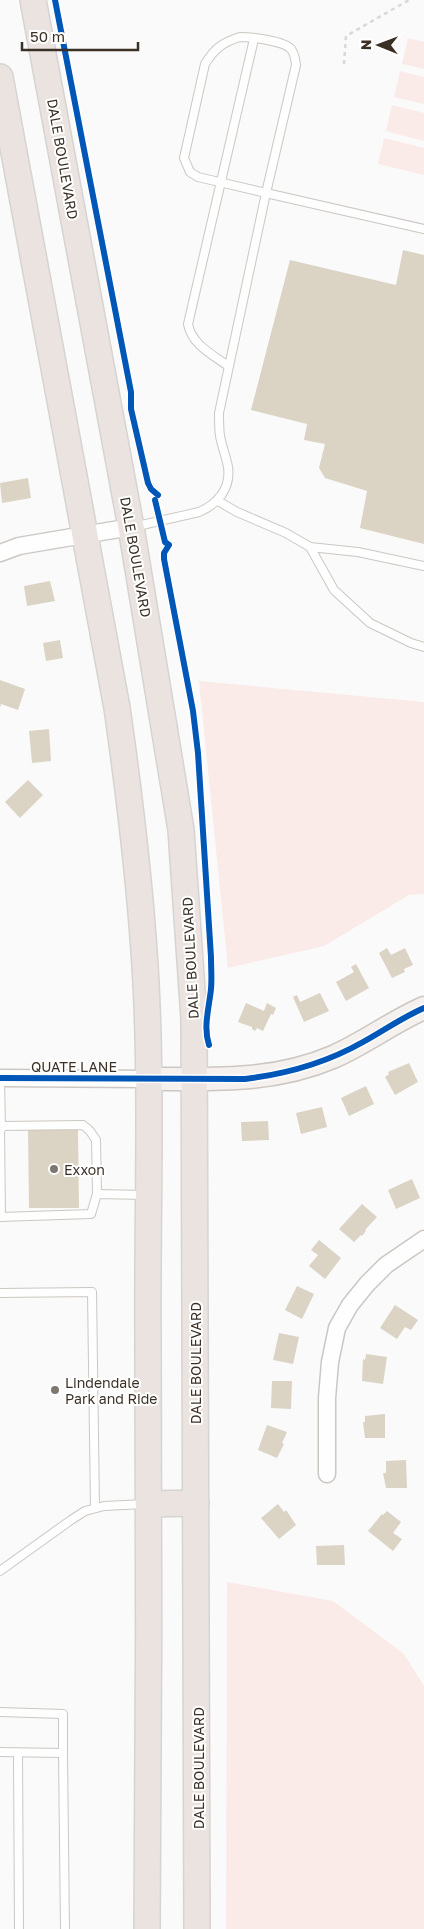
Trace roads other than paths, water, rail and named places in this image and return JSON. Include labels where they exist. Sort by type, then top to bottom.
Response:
[{"type":"main road","name":"DALE BOULEVARD","points":[[34,0],[131,528],[181,830],[193,1009],[195,1079],[198,1929]]},
{"type":"main road","points":[[0,78],[117,708],[131,809],[144,958],[148,1079],[150,1504],[148,1929]]},
{"type":"main road","points":[[150,1504],[196,1503]]},
{"type":"street","points":[[0,553],[20,546],[131,528]]},
{"type":"street","points":[[148,1079],[245,1079],[274,1075],[302,1068],[332,1057],[424,1008]]},
{"type":"street","name":"QUATE LANE","points":[[0,1078],[148,1079]]},
{"type":"street","points":[[327,1474],[327,1398],[330,1362],[337,1328],[350,1305],[367,1284],[392,1260],[424,1240]]},
{"type":"lane","points":[[131,528],[199,512],[208,508],[218,500],[228,479],[228,467],[220,435],[219,413],[266,193],[296,65],[292,50],[284,44],[240,37],[228,40],[218,46],[205,64],[184,158],[190,172],[198,177],[266,193],[424,229]]},
{"type":"lane","points":[[228,366],[190,335],[188,324],[254,39]]},
{"type":"lane","points":[[218,500],[237,512],[286,533],[310,547],[358,552],[424,566]]},
{"type":"lane","points":[[310,547],[334,590],[370,623],[412,644],[424,646]]},
{"type":"lane","points":[[0,1078],[1,1217],[91,1214],[97,1194],[96,1140],[90,1130],[83,1125],[1,1128]]},
{"type":"lane","points":[[97,1194],[148,1195]]},
{"type":"lane","points":[[0,1293],[92,1292],[95,1508]]},
{"type":"lane","points":[[0,1571],[71,1520],[95,1508],[150,1504]]},
{"type":"lane","points":[[0,1712],[62,1714],[65,1929]]},
{"type":"lane","points":[[0,1752],[63,1753]]},
{"type":"lane","points":[[18,1752],[19,1929]]},
{"type":"place","name":"Exxon","points":[[54,1169]]},
{"type":"place","name":"Lindendale Park and Ride","points":[[55,1390]]}]
